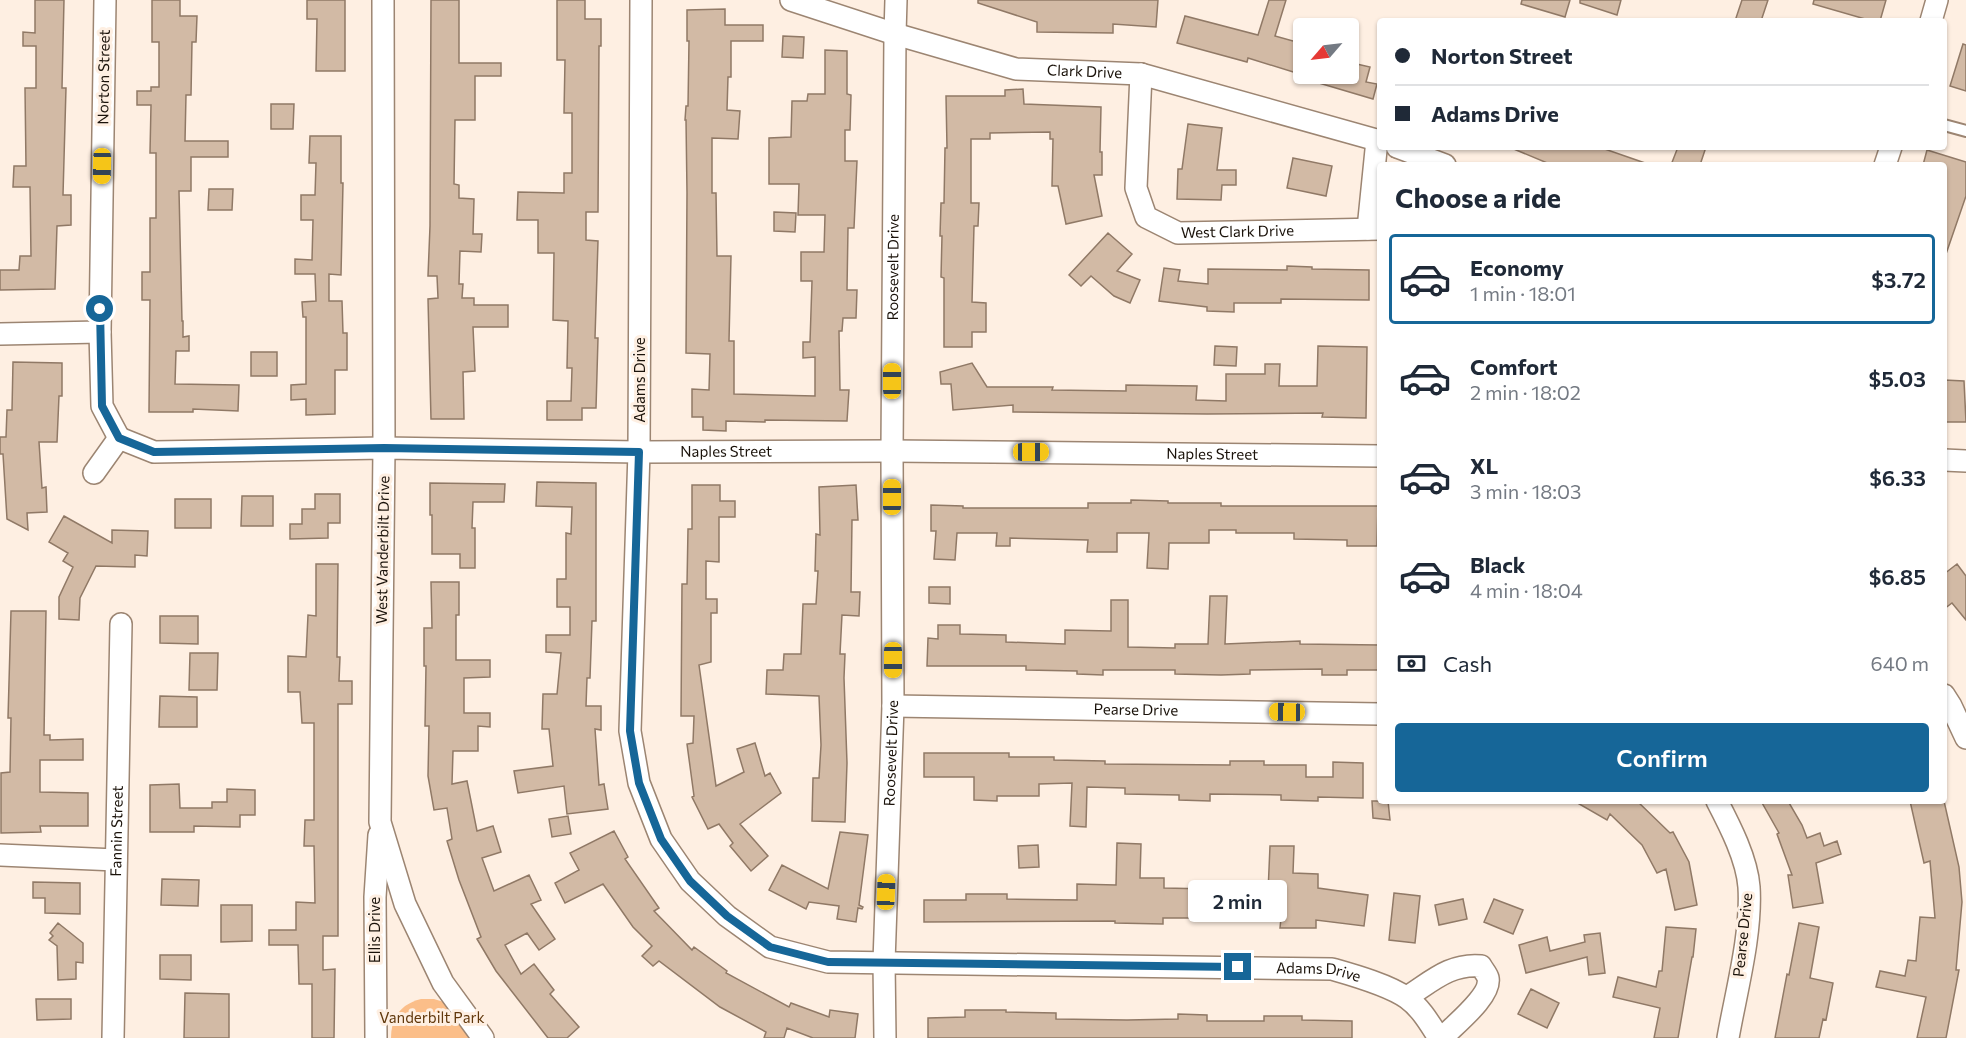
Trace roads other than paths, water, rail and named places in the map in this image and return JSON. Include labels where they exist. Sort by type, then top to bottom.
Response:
[{"type":"street","name":"Norton Street","points":[[105,0],[100,332],[102,406],[119,438]]},
{"type":"street","name":"West Vanderbilt Drive","points":[[383,0],[384,448],[380,822],[405,904],[443,983],[483,1038]]},
{"type":"street","name":"Adams Drive","points":[[641,0],[639,452],[630,731],[639,783],[661,839],[690,881],[727,916],[770,947],[828,962],[1332,969],[1371,981],[1407,998],[1425,1016],[1440,1038]]},
{"type":"street","name":"Clark Drive","points":[[791,0],[895,34],[1016,69],[1141,74],[1377,140]]},
{"type":"street","name":"Roosevelt Drive","points":[[885,1038],[884,962],[893,706],[892,451],[896,0]]},
{"type":"street","points":[[1932,18],[1937,0]]},
{"type":"street","name":"West Clark Drive","points":[[1141,74],[1136,188],[1146,217],[1178,233],[1374,229],[1377,162]]},
{"type":"street","points":[[1405,150],[1437,162]]},
{"type":"street","points":[[0,334],[100,332]]},
{"type":"street","points":[[94,473],[119,438]]},
{"type":"street","name":"Naples Street","points":[[119,438],[154,452],[384,448],[639,452],[892,451],[1377,456]]},
{"type":"street","points":[[1947,460],[1966,461]]},
{"type":"street","name":"Fannin Street","points":[[113,1038],[121,624]]},
{"type":"street","points":[[1947,700],[1966,738]]},
{"type":"street","name":"Pearse Drive","points":[[893,706],[1377,714]]},
{"type":"street","name":"Pearse Drive","points":[[1718,804],[1737,841],[1749,886],[1747,929],[1728,1038]]},
{"type":"street","name":"Ellis Drive","points":[[376,1038],[375,897],[380,822]]},
{"type":"street","points":[[0,855],[116,860]]},
{"type":"street","points":[[1407,998],[1449,970],[1467,965],[1481,966],[1488,978],[1488,988],[1478,1002],[1440,1038]]},
{"type":"lane","points":[[1947,126],[1966,131]]},
{"type":"park label","name":"Vanderbilt Park","points":[[432,1018]]}]
